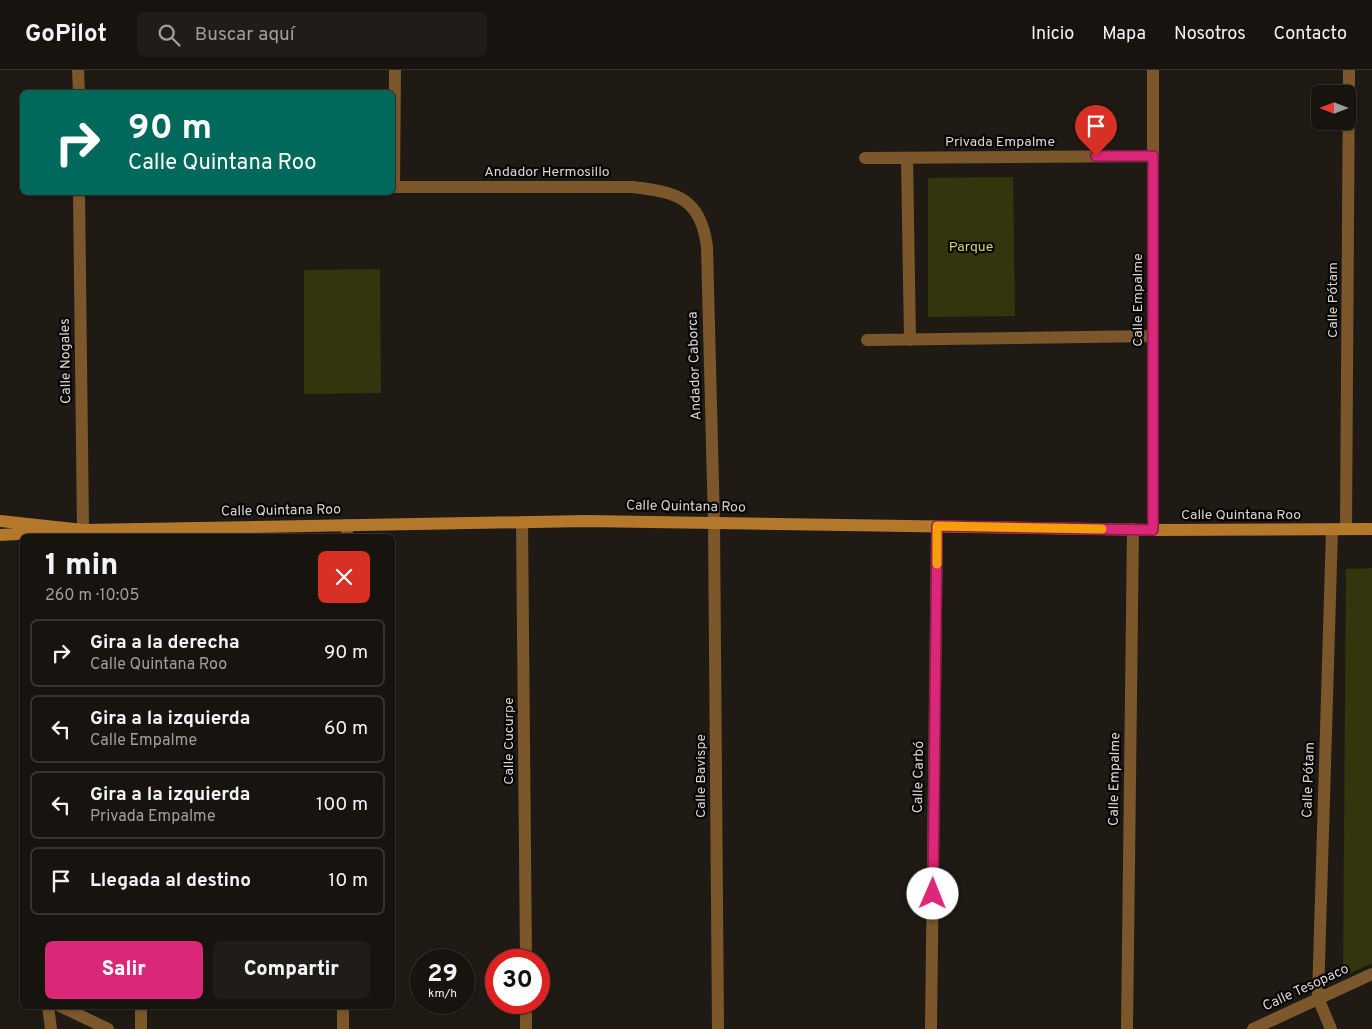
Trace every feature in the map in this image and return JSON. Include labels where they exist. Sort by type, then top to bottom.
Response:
[{"type":"main road","name":"Calle Quintana Roo","points":[[0,521],[82,530],[347,531],[522,522],[586,521],[1153,530],[1372,529]]},
{"type":"main road","points":[[27,534],[82,530]]},
{"type":"main road","points":[[0,536],[20,535]]},
{"type":"street","points":[[78,70],[79,90]]},
{"type":"street","points":[[395,70],[395,90]]},
{"type":"street","name":"Calle Empalme","points":[[1153,70],[1153,530]]},
{"type":"street","name":"Calle Pótam","points":[[1346,529],[1349,70]]},
{"type":"street","name":"Privada Empalme","points":[[865,158],[1153,156]]},
{"type":"street","points":[[907,158],[910,340]]},
{"type":"street","name":"Andador Hermosillo","points":[[395,187],[653,189],[686,200],[695,210]]},
{"type":"street","name":"Calle Nogales","points":[[80,195],[82,530]]},
{"type":"street","name":"Andador Caborca","points":[[695,210],[702,222],[707,247],[714,523]]},
{"type":"street","points":[[867,340],[1153,336]]},
{"type":"street","name":"Calle Cucurpe","points":[[522,522],[526,949]]},
{"type":"street","name":"Calle Bavispe","points":[[714,523],[718,1029]]},
{"type":"street","name":"Calle Carbó","points":[[931,1029],[937,526]]},
{"type":"street","name":"Calle Empalme","points":[[1127,1029],[1133,529]]},
{"type":"street","name":"Calle Pótam","points":[[1331,1029],[1318,998],[1332,530]]},
{"type":"street","name":"Calle Tesopaco","points":[[1253,1029],[1372,974]]},
{"type":"street","points":[[48,1009],[51,1029]]},
{"type":"street","points":[[66,1009],[108,1029]]},
{"type":"street","points":[[141,1009],[141,1029]]},
{"type":"street","points":[[343,1009],[343,1029]]},
{"type":"street","points":[[526,1014],[526,1029]]},
{"type":"green space","name":"Parque","points":[[1013,177],[1015,316],[928,317],[928,178]]},
{"type":"green space","points":[[380,269],[381,393],[304,394],[304,270]]},
{"type":"green space","points":[[1372,568],[1372,963],[1343,977],[1346,569]]},
{"type":"slow traffic","points":[[937,564],[937,526],[1102,529]]},
{"type":"route","points":[[933,894],[937,526],[1153,530],[1153,156],[1096,156]]}]
